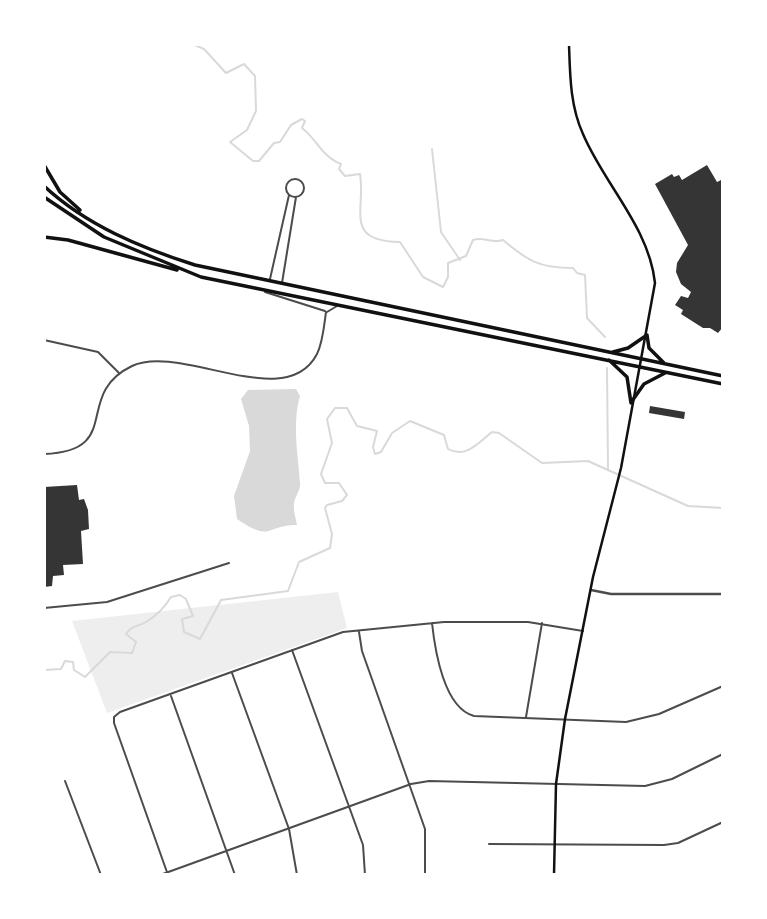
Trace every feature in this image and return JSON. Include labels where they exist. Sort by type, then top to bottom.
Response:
[{"type":"highway","points":[[44,164],[60,192],[95,223]]},
{"type":"highway","points":[[44,186],[95,223],[141,246],[178,259],[281,284],[723,376]]},
{"type":"highway","points":[[44,197],[104,237],[201,277]]},
{"type":"highway","points":[[44,237],[68,240],[201,277],[256,289],[723,384]]},
{"type":"highway","points":[[610,353],[628,348],[647,335],[653,354],[666,364]]},
{"type":"highway","points":[[608,359],[627,377],[631,403]]},
{"type":"highway","points":[[631,403],[644,384],[668,372]]},
{"type":"main road","points":[[554,875],[556,784],[565,719],[591,590],[619,478],[655,283],[651,262],[641,236],[594,156],[579,124],[572,90],[569,44]]},
{"type":"street","points":[[270,281],[289,195],[288,184],[297,180],[304,190],[296,197],[281,284]]},
{"type":"street","points":[[289,195],[296,197]]},
{"type":"street","points":[[256,289],[321,308],[326,312]]},
{"type":"street","points":[[326,312],[338,305]]},
{"type":"street","points":[[44,454],[70,452],[83,447],[94,426],[99,400],[119,374],[135,365],[160,361],[269,379],[286,378],[307,367],[314,358],[321,344],[326,312]]},
{"type":"street","points":[[44,340],[98,352],[119,374]]},
{"type":"street","points":[[44,608],[107,602],[229,563]]},
{"type":"street","points":[[591,590],[611,594],[723,594]]},
{"type":"street","points":[[168,874],[114,717],[334,635],[432,622],[542,623],[583,631]]},
{"type":"street","points":[[432,622],[438,666],[464,714],[626,722],[643,719],[723,686]]},
{"type":"street","points":[[526,718],[542,623]]},
{"type":"street","points":[[359,631],[362,652],[411,785],[427,838],[425,875]]},
{"type":"street","points":[[292,649],[363,845],[365,875]]},
{"type":"street","points":[[232,672],[289,830],[297,875]]},
{"type":"street","points":[[171,695],[235,875]]},
{"type":"street","points":[[160,875],[349,806],[429,781],[658,784],[723,754]]},
{"type":"street","points":[[65,781],[101,875]]},
{"type":"street","points":[[489,844],[664,845],[678,843],[723,822]]},
{"type":"shaded area","points":[[296,389],[300,396],[296,428],[300,486],[294,506],[297,525],[268,531],[257,530],[237,519],[234,496],[250,451],[249,426],[241,399],[248,390]]},
{"type":"shaded area","points":[[338,592],[347,628],[107,713],[72,621]]},
{"type":"building","points":[[707,165],[717,182],[723,179],[723,327],[718,333],[710,328],[703,328],[681,314],[683,310],[675,305],[681,296],[688,298],[691,292],[681,284],[676,272],[677,263],[688,245],[655,184],[672,174],[674,177],[679,175],[682,180]]},
{"type":"building","points":[[650,406],[685,412],[684,419],[649,413]]},
{"type":"building","points":[[77,485],[79,500],[84,499],[88,510],[89,529],[81,531],[83,564],[63,565],[64,575],[53,576],[52,586],[44,587],[44,487]]},
{"type":"waterway","points":[[192,44],[204,49],[226,73],[244,64],[255,76],[256,111],[247,130],[230,142],[253,161],[259,161],[274,143],[280,142],[291,125],[302,119],[305,121],[302,128],[329,157],[341,164],[339,169],[345,176],[360,174],[360,211],[364,230],[382,240],[400,242],[423,277],[443,287],[448,277],[448,263],[466,256],[473,240],[503,240],[535,262],[551,267],[573,268],[577,273],[585,275],[587,318],[605,337]]},
{"type":"waterway","points":[[432,149],[441,232],[460,260]]},
{"type":"waterway","points":[[607,368],[608,469]]},
{"type":"waterway","points":[[44,670],[61,669],[65,661],[73,662],[74,670],[85,677],[110,652],[132,653],[136,642],[126,634],[128,631],[153,617],[171,597],[180,595],[186,599],[193,616],[182,619],[184,632],[200,639],[221,600],[288,591],[299,562],[330,548],[332,534],[325,508],[342,501],[347,495],[339,483],[325,483],[321,474],[332,443],[327,419],[335,408],[347,408],[357,426],[377,431],[373,447],[375,454],[381,452],[392,433],[410,421],[444,435],[448,449],[455,452],[466,451],[492,432],[499,433],[542,463],[588,461],[688,506],[723,508]]}]
